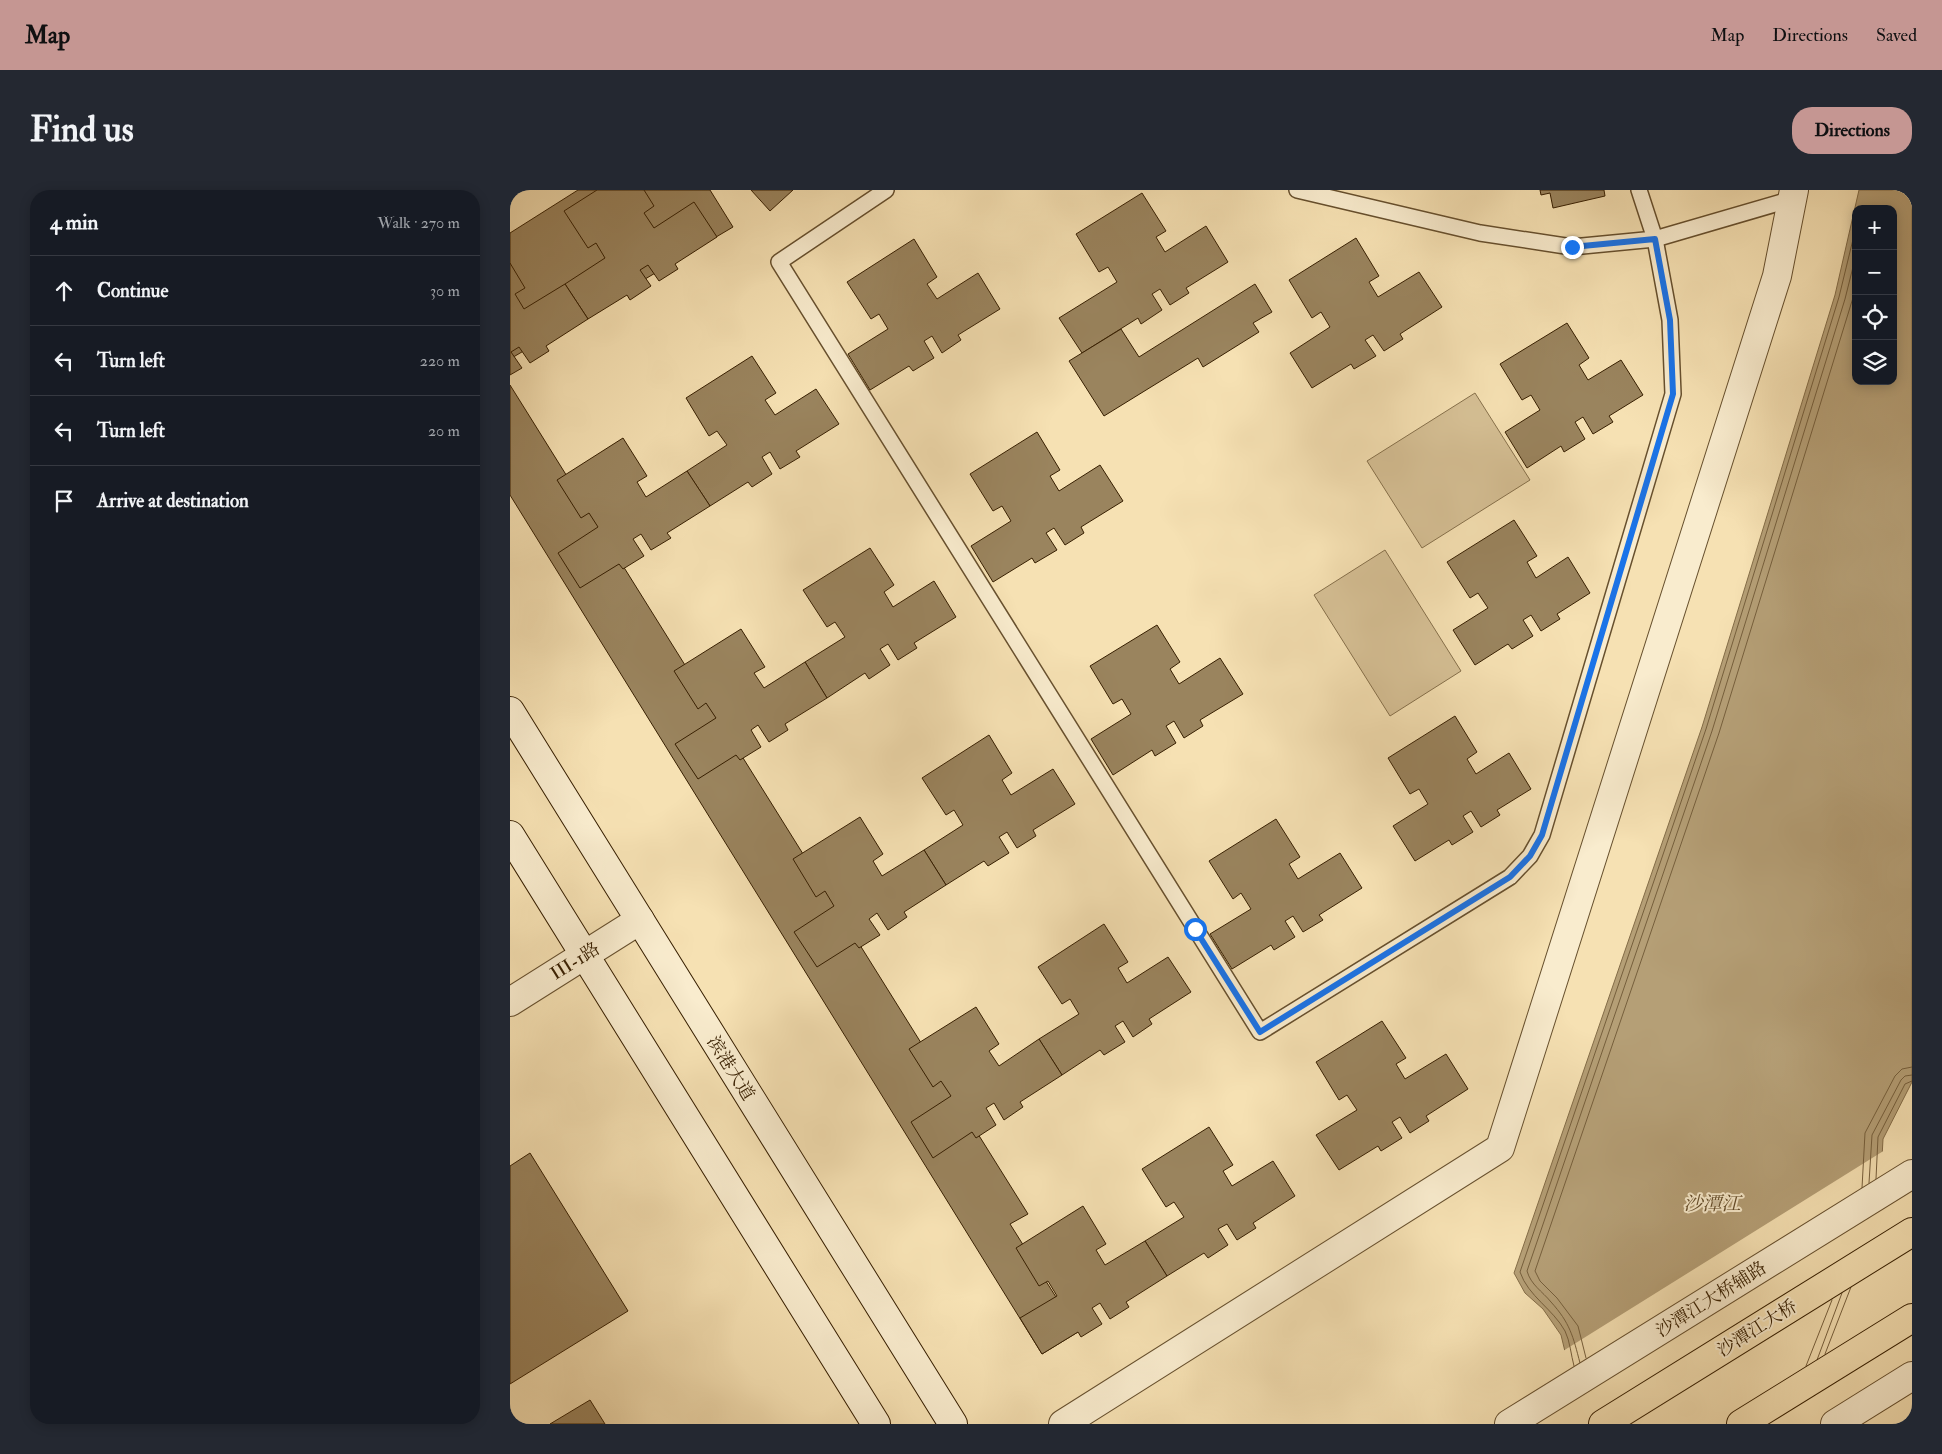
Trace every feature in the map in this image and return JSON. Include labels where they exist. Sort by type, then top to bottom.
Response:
[{"type":"highway","name":"沙潭江大桥","points":[[1603,1424],[1912,1232]]},
{"type":"highway","points":[[1741,1424],[1912,1318]]},
{"type":"street","points":[[1063,1424],[1500,1148],[1777,276],[1793,194]]},
{"type":"street","name":"滨港大道","points":[[510,711],[953,1424]]},
{"type":"street","points":[[510,835],[876,1424]]},
{"type":"street","name":"III-1路","points":[[510,1002],[640,920]]},
{"type":"street","name":"沙潭江大桥辅路","points":[[1509,1424],[1912,1174]]},
{"type":"street","points":[[1835,1424],[1912,1376]]},
{"type":"lane","points":[[886,190],[779,262],[1260,1032],[1510,877],[1530,856],[1542,835],[1673,394],[1670,320],[1655,239],[1639,190]]},
{"type":"lane","points":[[1297,190],[1480,233],[1572,247],[1655,239],[1793,194]]},
{"type":"shaded area","points":[[1475,393],[1530,480],[1422,548],[1367,461]]},
{"type":"shaded area","points":[[1385,550],[1461,671],[1390,716],[1314,595]]},
{"type":"water","name":"沙潭江","points":[[1859,190],[1912,190],[1912,1082],[1883,1139],[1878,1232],[1577,1401],[1561,1335],[1543,1309],[1525,1293],[1514,1273],[1702,727],[1835,295],[1852,221],[1852,385],[1897,385],[1897,205],[1856,205]]},
{"type":"pier","points":[[1885,1150],[1880,1233],[1806,1424],[1576,1424],[1575,1402],[1563,1351]]},
{"type":"building","points":[[578,190],[710,190],[733,227],[510,359],[510,233]]},
{"type":"building","points":[[597,190],[644,190],[654,206],[644,213],[654,228],[694,202],[717,237],[675,264],[678,269],[659,281],[648,265],[640,270],[651,286],[630,300],[627,295],[588,319],[565,284],[605,258],[596,243],[588,248],[564,211]]},
{"type":"building","points":[[751,190],[793,190],[770,211]]},
{"type":"building","points":[[1540,190],[1604,190],[1605,196],[1553,208],[1550,193],[1541,195]]},
{"type":"building","points":[[1142,193],[1166,231],[1156,237],[1165,252],[1206,226],[1228,262],[1186,288],[1189,293],[1170,305],[1160,289],[1152,294],[1162,310],[1141,324],[1138,318],[1082,353],[1059,318],[1117,282],[1108,267],[1099,272],[1076,234]]},
{"type":"building","points":[[1356,238],[1379,276],[1369,282],[1378,297],[1419,272],[1442,307],[1400,334],[1403,339],[1384,351],[1373,335],[1365,340],[1376,356],[1354,369],[1351,364],[1312,388],[1290,353],[1330,327],[1321,312],[1312,318],[1289,280]]},
{"type":"building","points":[[914,239],[937,277],[927,284],[937,299],[978,273],[1000,309],[958,335],[961,340],[942,353],[932,336],[924,341],[934,358],[913,371],[909,366],[870,390],[848,354],[888,329],[879,314],[871,319],[847,282]]},
{"type":"building","points":[[510,263],[525,288],[515,294],[524,309],[565,284],[588,319],[546,346],[549,351],[530,363],[519,347],[511,352],[522,368],[510,375]]},
{"type":"building","points":[[1255,284],[1272,312],[1253,323],[1259,332],[1203,367],[1198,358],[1104,416],[1069,361],[1121,329],[1139,357]]},
{"type":"building","points":[[1567,323],[1589,358],[1579,365],[1588,380],[1621,360],[1643,395],[1609,416],[1613,422],[1593,434],[1583,417],[1575,422],[1585,439],[1564,452],[1561,446],[1527,468],[1505,432],[1540,410],[1531,395],[1522,400],[1500,364]]},
{"type":"building","points":[[752,356],[776,393],[765,400],[775,415],[816,389],[839,424],[796,451],[800,457],[780,469],[770,452],[762,457],[772,474],[752,487],[748,482],[710,506],[687,471],[727,445],[717,431],[709,436],[686,398]]},
{"type":"building","points":[[510,385],[1028,1214],[1010,1224],[1078,1332],[1042,1354],[510,495]]},
{"type":"building","points":[[1037,432],[1060,470],[1050,476],[1059,491],[1100,465],[1123,501],[1081,527],[1084,533],[1065,545],[1054,528],[1046,533],[1057,550],[1035,563],[1032,558],[993,582],[971,546],[1011,521],[1002,506],[993,511],[970,474]]},
{"type":"building","points":[[623,438],[647,476],[637,482],[646,497],[687,471],[710,506],[667,533],[671,538],[651,550],[641,534],[633,539],[644,556],[623,569],[619,564],[580,588],[558,553],[598,527],[589,513],[581,518],[557,480]]},
{"type":"building","points":[[1514,520],[1537,556],[1527,562],[1536,578],[1568,557],[1590,593],[1557,614],[1560,619],[1541,631],[1531,615],[1523,620],[1533,636],[1512,649],[1508,644],[1475,665],[1453,630],[1488,608],[1478,593],[1470,598],[1447,562]]},
{"type":"building","points":[[870,548],[894,585],[884,592],[893,607],[934,581],[956,617],[914,643],[917,648],[898,660],[888,644],[880,649],[890,665],[869,679],[865,673],[827,698],[805,662],[845,637],[835,622],[827,627],[803,590]]},
{"type":"building","points":[[1157,625],[1180,662],[1170,669],[1179,684],[1220,658],[1243,694],[1200,720],[1203,726],[1184,738],[1174,721],[1166,726],[1176,743],[1155,756],[1152,750],[1113,775],[1091,739],[1131,714],[1122,699],[1113,704],[1090,666]]},
{"type":"building","points":[[741,629],[765,667],[754,673],[764,688],[805,662],[827,698],[785,724],[788,730],[769,742],[758,725],[751,730],[761,747],[740,760],[736,755],[698,779],[675,744],[716,718],[706,703],[698,709],[674,671]]},
{"type":"building","points":[[1455,716],[1477,752],[1467,759],[1476,774],[1509,753],[1531,789],[1497,810],[1500,815],[1481,827],[1471,811],[1463,816],[1473,832],[1452,845],[1449,840],[1415,861],[1393,826],[1428,804],[1419,789],[1410,794],[1388,758]]},
{"type":"building","points":[[989,735],[1012,773],[1002,780],[1011,795],[1053,769],[1075,804],[1033,830],[1036,836],[1017,848],[1007,832],[999,837],[1009,853],[988,866],[984,861],[946,885],[924,850],[963,825],[954,810],[946,815],[922,778]]},
{"type":"building","points":[[860,817],[883,854],[873,861],[882,876],[924,850],[946,885],[904,912],[907,917],[888,930],[877,913],[869,919],[880,935],[859,948],[855,943],[817,967],[794,932],[834,906],[825,891],[816,897],[793,859]]},
{"type":"building","points":[[1276,819],[1300,857],[1289,864],[1298,879],[1340,853],[1362,888],[1319,915],[1323,920],[1303,932],[1293,916],[1285,921],[1295,937],[1274,950],[1271,945],[1232,969],[1210,934],[1251,909],[1241,893],[1233,899],[1209,861]]},
{"type":"building","points":[[1104,924],[1128,962],[1118,968],[1127,983],[1168,957],[1191,992],[1149,1019],[1152,1024],[1133,1037],[1123,1021],[1115,1026],[1125,1042],[1104,1055],[1100,1050],[1062,1075],[1039,1039],[1079,1014],[1070,999],[1062,1004],[1038,967]]},
{"type":"building","points":[[976,1007],[999,1044],[989,1051],[999,1066],[1039,1039],[1062,1075],[1020,1102],[1023,1107],[1004,1120],[994,1103],[986,1108],[996,1125],[976,1138],[972,1132],[933,1158],[911,1122],[951,1096],[941,1081],[933,1087],[909,1049]]},
{"type":"building","points":[[1382,1021],[1406,1058],[1396,1064],[1405,1079],[1446,1054],[1468,1089],[1426,1116],[1429,1121],[1410,1133],[1400,1117],[1392,1122],[1402,1138],[1381,1151],[1378,1146],[1339,1170],[1316,1135],[1357,1110],[1347,1095],[1339,1100],[1316,1062]]},
{"type":"building","points":[[1209,1127],[1233,1165],[1223,1171],[1232,1186],[1273,1161],[1295,1196],[1253,1223],[1256,1228],[1237,1240],[1227,1224],[1218,1229],[1228,1245],[1208,1258],[1204,1253],[1167,1276],[1145,1241],[1184,1217],[1174,1202],[1166,1207],[1142,1169]]},
{"type":"building","points":[[530,1153],[628,1311],[510,1384],[510,1166]]},
{"type":"building","points":[[1083,1206],[1106,1244],[1096,1250],[1105,1265],[1145,1241],[1167,1276],[1126,1302],[1129,1307],[1110,1319],[1100,1303],[1092,1308],[1102,1324],[1081,1337],[1078,1332],[1042,1354],[1020,1318],[1057,1296],[1048,1281],[1039,1286],[1016,1248]]},
{"type":"building","points":[[590,1400],[605,1424],[550,1424]]},
{"type":"route","points":[[1195,929],[1260,1032],[1510,877],[1530,856],[1542,835],[1673,394],[1670,320],[1655,239],[1572,247]]}]
